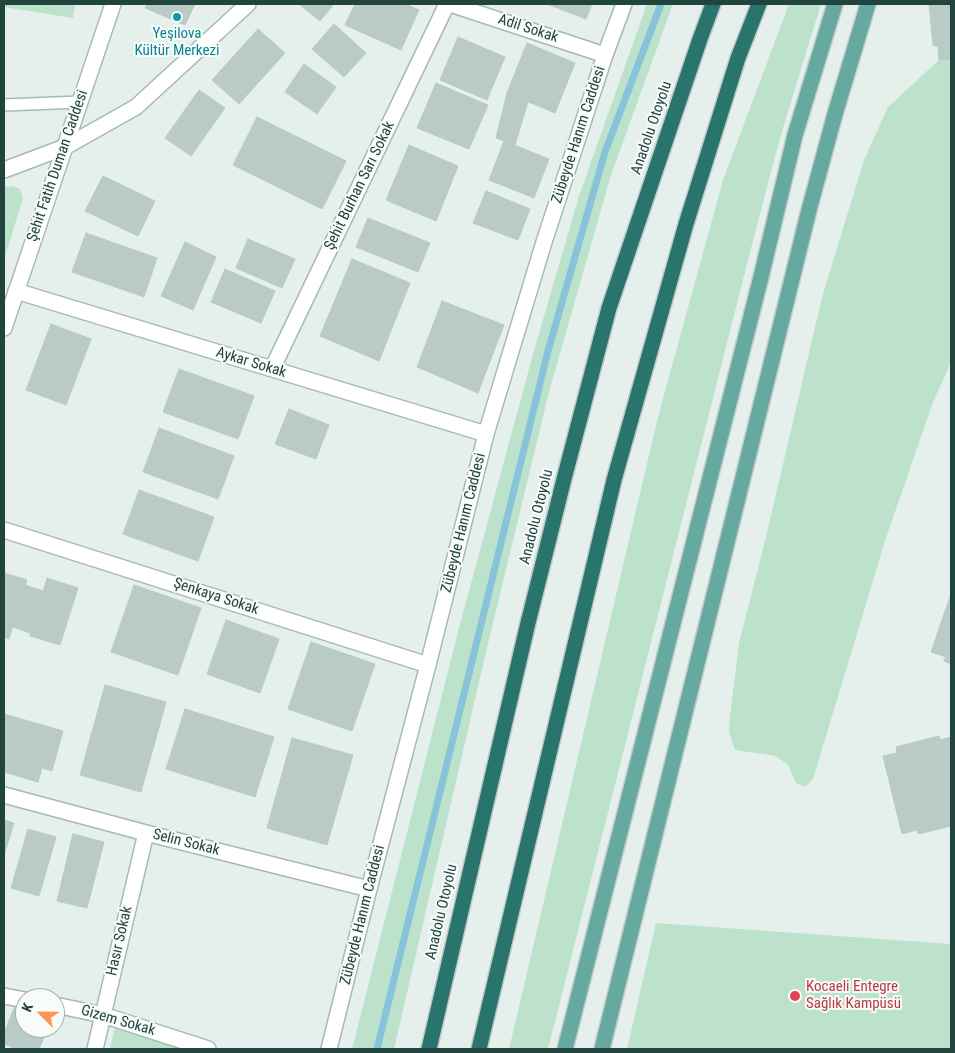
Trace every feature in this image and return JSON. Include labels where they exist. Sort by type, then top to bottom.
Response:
[{"type":"highway","name":"Anadolu Otoyolu","points":[[429,1049],[525,637],[609,308],[713,4]]},
{"type":"highway","points":[[479,1049],[614,480],[686,224],[738,58],[759,4]]},
{"type":"main road","points":[[565,1049],[795,135],[835,4]]},
{"type":"main road","points":[[602,1049],[809,210],[868,4]]},
{"type":"street","name":"Şehit Fatih Duman Caddesi","points":[[4,328],[113,4]]},
{"type":"street","points":[[4,170],[65,147],[136,107],[248,4]]},
{"type":"street","name":"Adil Sokak","points":[[449,4],[605,55]]},
{"type":"street","name":"Şehit Burhan Sarı Sokak","points":[[272,369],[449,4]]},
{"type":"street","name":"Zübeyde Hanım Caddesi","points":[[329,1049],[486,434],[544,242],[605,55],[624,4]]},
{"type":"street","name":"Aykar Sokak","points":[[16,291],[486,434]]},
{"type":"street","name":"Şenkaya Sokak","points":[[4,530],[428,665]]},
{"type":"street","name":"Selin Sokak","points":[[4,795],[369,889]]},
{"type":"street","name":"Hasır Sokak","points":[[95,1049],[146,833]]},
{"type":"street","name":"Gizem Sokak","points":[[65,1007],[103,1015],[208,1049]]},
{"type":"lane","points":[[4,105],[80,102]]},
{"type":"green space","points":[[4,4],[75,4],[73,18],[4,7]]},
{"type":"green space","points":[[647,4],[673,4],[611,175],[549,392],[486,652],[394,1049],[352,1049],[459,628],[533,354],[579,196]]},
{"type":"green space","points":[[789,4],[821,4],[780,138],[749,256],[548,1049],[509,1049],[658,417],[723,180]]},
{"type":"green space","points":[[951,59],[951,362],[932,405],[886,538],[813,779],[805,787],[796,783],[788,765],[776,756],[735,750],[729,732],[739,643],[766,537],[822,297],[864,160],[888,107],[939,60]]},
{"type":"green space","points":[[12,186],[20,189],[23,198],[4,260],[4,187]]},
{"type":"green space","name":"Kocaeli Entegre Sağlık Kampüsü","points":[[656,923],[951,944],[951,1049],[627,1049]]},
{"type":"green space","points":[[117,1019],[208,1049],[110,1049]]},
{"type":"building","name":"Yeşilova Kültür Merkezi","points":[[147,4],[195,4],[185,25],[145,8]]},
{"type":"building","points":[[299,4],[334,4],[320,21]]},
{"type":"building","points":[[355,4],[405,4],[419,10],[401,50],[345,25]]},
{"type":"building","points":[[547,4],[592,4],[586,19]]},
{"type":"building","points":[[929,4],[951,4],[951,59],[939,60],[938,47],[933,45]]},
{"type":"building","points":[[334,24],[366,53],[344,77],[312,49]]},
{"type":"building","points":[[258,29],[285,53],[239,104],[212,80]]},
{"type":"building","points":[[458,37],[505,57],[487,100],[440,80]]},
{"type":"building","points":[[527,43],[575,63],[555,113],[507,93]]},
{"type":"building","points":[[304,64],[336,87],[317,114],[285,92]]},
{"type":"building","points":[[436,83],[488,105],[469,149],[417,128]]},
{"type":"building","points":[[199,90],[225,108],[191,156],[165,138]]},
{"type":"building","points":[[507,93],[528,102],[515,145],[496,138]]},
{"type":"building","points":[[257,117],[346,161],[322,209],[233,165]]},
{"type":"building","points":[[504,141],[549,159],[534,198],[489,180]]},
{"type":"building","points":[[409,145],[458,166],[436,221],[386,200]]},
{"type":"building","points":[[103,176],[155,201],[138,236],[85,211]]},
{"type":"building","points":[[486,191],[530,209],[518,240],[473,223]]},
{"type":"building","points":[[368,218],[430,243],[418,272],[356,247]]},
{"type":"building","points":[[86,233],[157,258],[144,297],[72,272]]},
{"type":"building","points":[[248,239],[295,259],[282,288],[236,268]]},
{"type":"building","points":[[185,242],[216,257],[193,310],[161,296]]},
{"type":"building","points":[[352,259],[410,283],[379,361],[320,336]]},
{"type":"building","points":[[225,269],[275,291],[261,323],[211,302]]},
{"type":"building","points":[[442,301],[504,325],[492,356],[430,333]]},
{"type":"building","points":[[51,324],[91,339],[66,405],[26,390]]},
{"type":"building","points":[[430,333],[492,356],[478,393],[417,367]]},
{"type":"building","points":[[179,369],[254,396],[238,439],[163,412]]},
{"type":"building","points":[[289,409],[329,425],[316,459],[275,444]]},
{"type":"building","points":[[159,428],[234,456],[218,499],[143,472]]},
{"type":"building","points":[[139,490],[214,517],[198,561],[123,534]]},
{"type":"building","points":[[4,573],[27,580],[9,639],[4,637]]},
{"type":"building","points":[[47,578],[78,588],[60,645],[30,636]]},
{"type":"building","points":[[25,585],[43,591],[30,633],[13,627]]},
{"type":"building","points":[[134,585],[201,608],[178,675],[111,652]]},
{"type":"building","points":[[951,594],[951,664],[944,661],[946,657],[931,652]]},
{"type":"building","points":[[226,620],[279,639],[260,693],[207,674]]},
{"type":"building","points":[[311,642],[375,664],[352,731],[288,709]]},
{"type":"building","points":[[105,685],[166,702],[141,792],[80,775]]},
{"type":"building","points":[[185,709],[274,737],[255,797],[166,769]]},
{"type":"building","points":[[4,714],[63,731],[52,771],[42,768],[38,782],[4,772]]},
{"type":"building","points":[[939,736],[940,740],[951,737],[951,826],[918,834],[917,830],[902,834],[883,756],[897,753],[896,747]]},
{"type":"building","points":[[292,738],[353,755],[327,845],[267,828]]},
{"type":"building","points":[[4,820],[14,823],[4,855]]},
{"type":"building","points":[[28,829],[56,837],[39,896],[11,888]]},
{"type":"building","points":[[73,834],[104,842],[87,908],[57,901]]},
{"type":"building","points":[[15,1006],[15,1038],[44,1038],[39,1049],[16,1049],[4,1044],[4,1033]]},
{"type":"waterway","points":[[377,1049],[548,351],[605,152],[661,4]]},
{"type":"place","name":"Yeşilova Kültür Merkezi","points":[[177,17]]},
{"type":"place","name":"Kocaeli Entegre Sağlık Kampüsü","points":[[795,996]]}]
